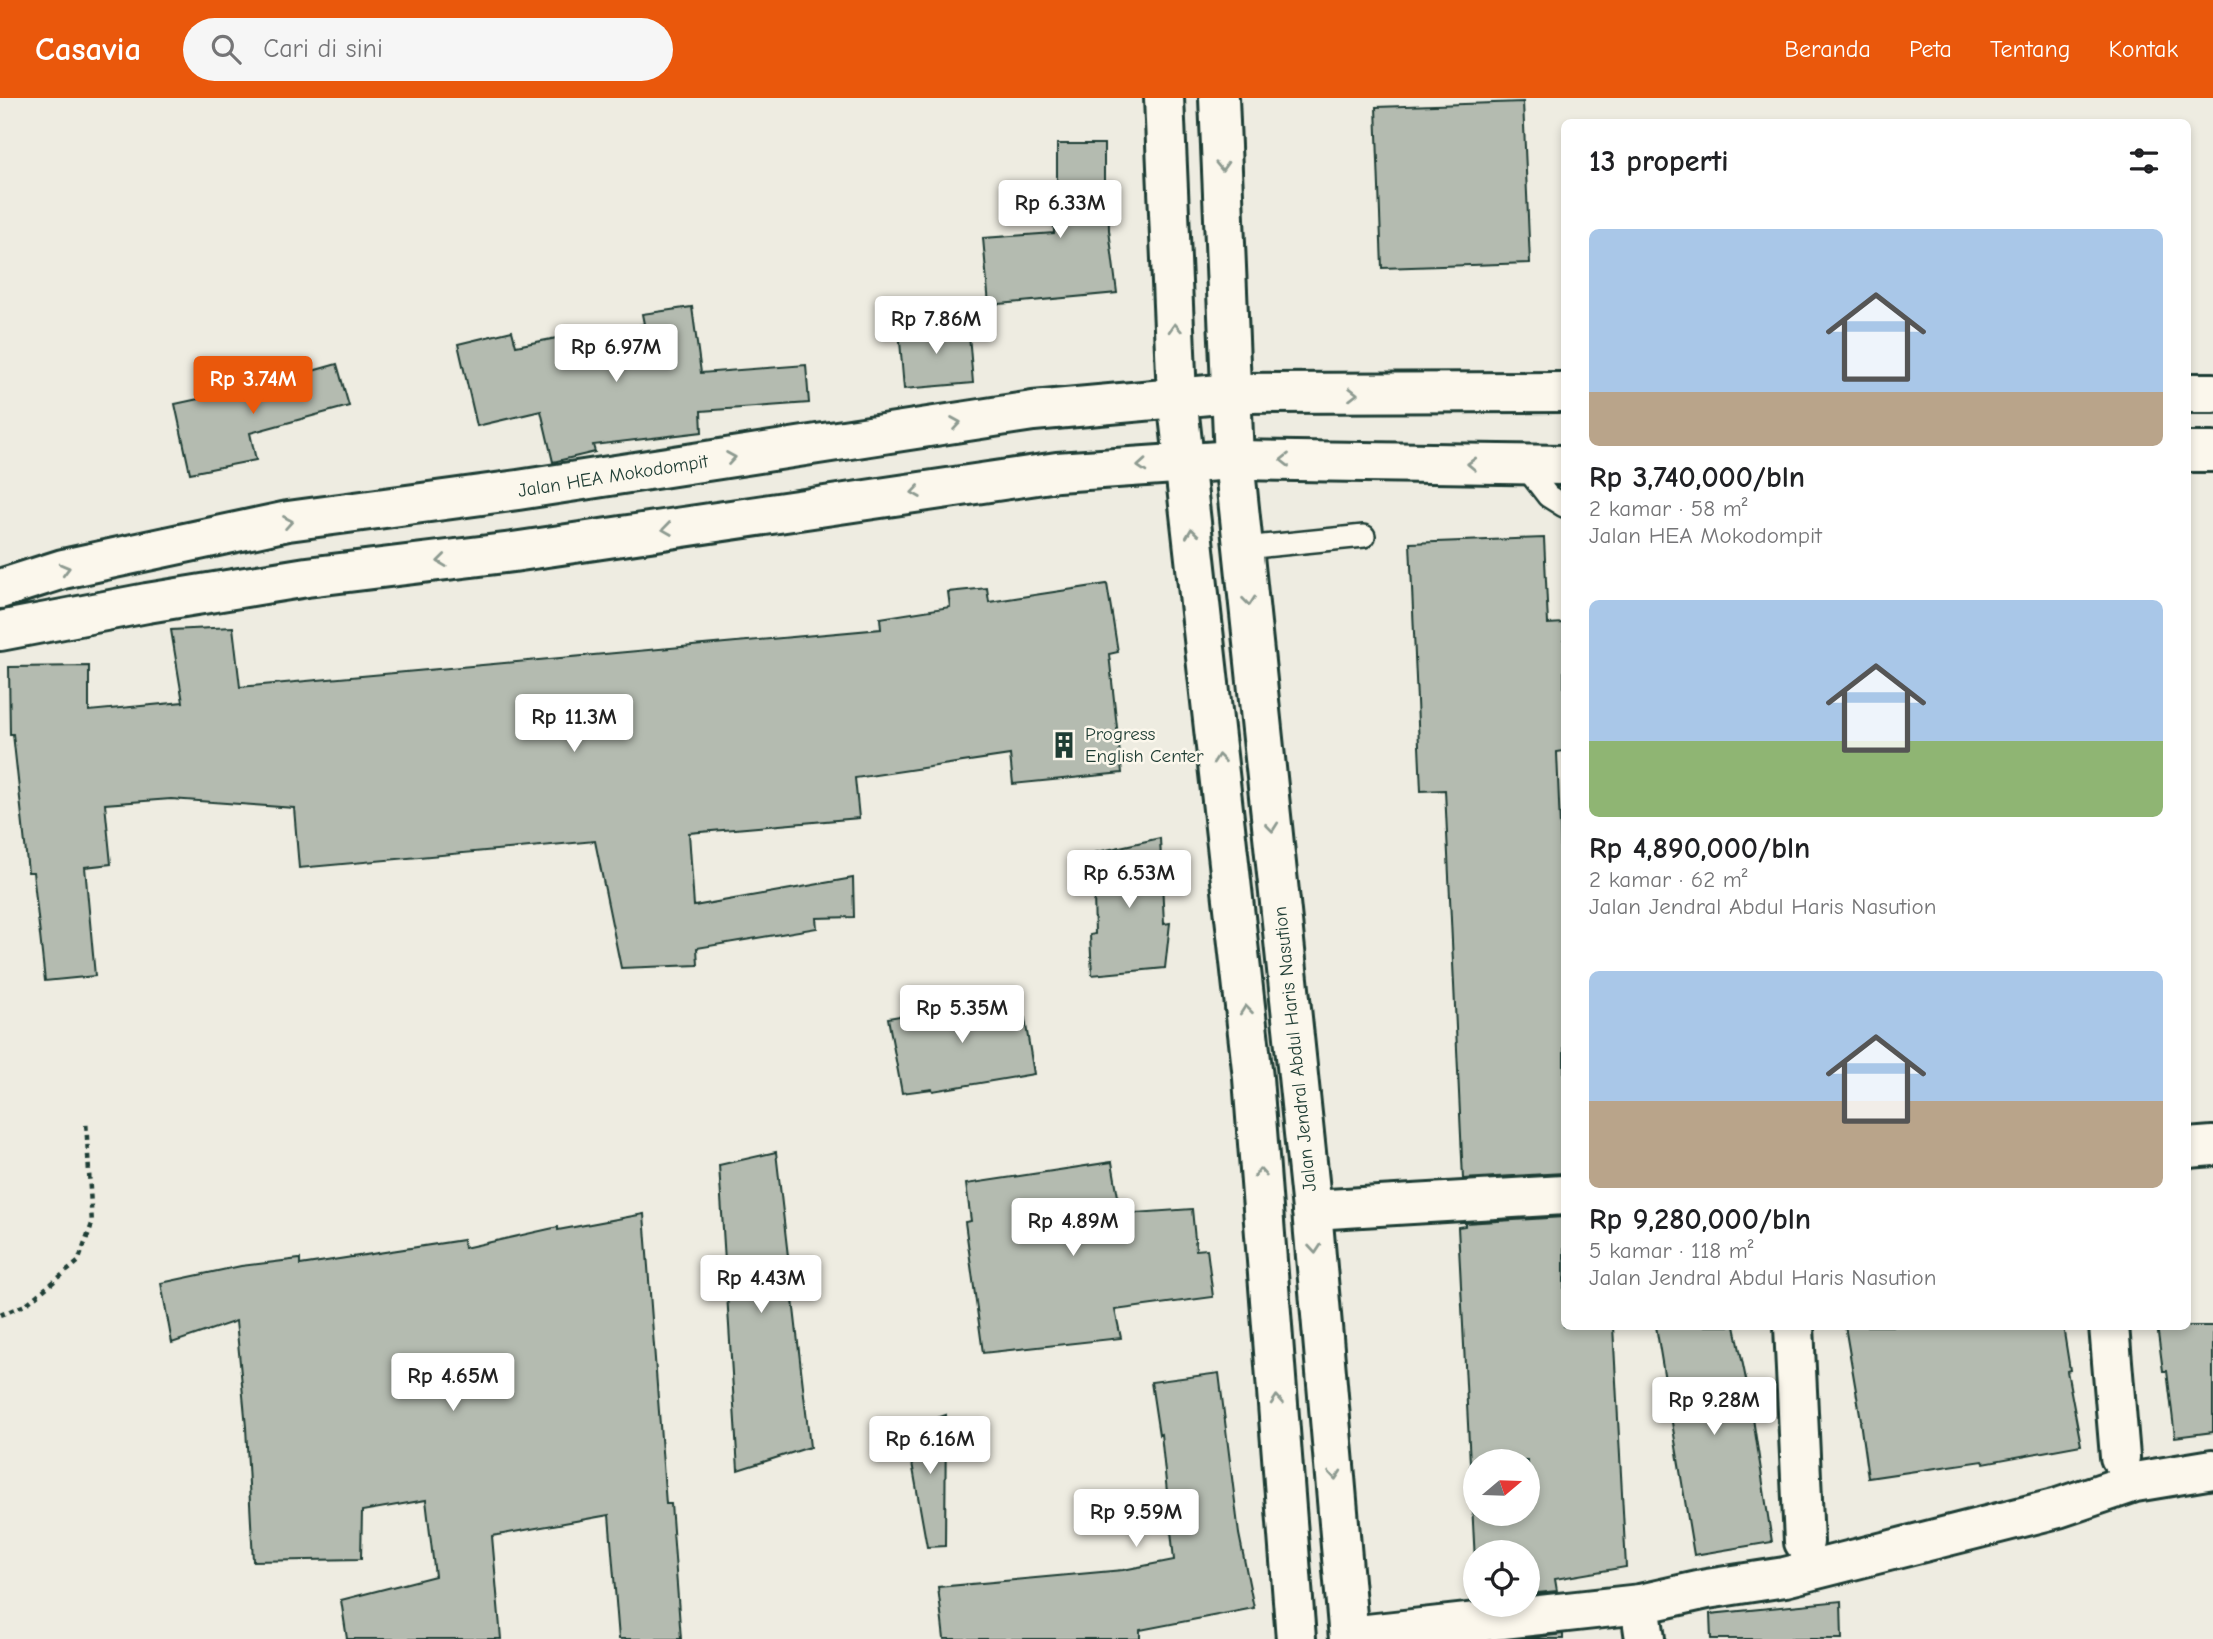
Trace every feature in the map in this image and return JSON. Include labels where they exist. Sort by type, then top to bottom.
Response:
[{"type":"main road","points":[[1164,98],[1177,397],[1210,673],[1253,1078],[1296,1639]]},
{"type":"main road","name":"Jalan Jendral Abdul Haris Nasution","points":[[1219,98],[1234,460],[1312,1210],[1349,1637]]},
{"type":"main road","name":"Jalan HEA Mokodompit","points":[[0,589],[64,569],[288,521],[518,490],[1033,411],[1231,393],[1561,392]]},
{"type":"main road","points":[[2191,393],[2213,393]]},
{"type":"main road","points":[[2191,452],[2213,452]]},
{"type":"main road","points":[[0,631],[307,577],[513,552],[1057,472],[1234,460],[1561,464]]},
{"type":"main road","points":[[174,545],[185,597]]},
{"type":"main road","points":[[2191,1148],[2213,1146]]},
{"type":"main road","points":[[1312,1210],[1561,1195]]},
{"type":"main road","points":[[1794,1330],[1804,1542]]},
{"type":"main road","points":[[2109,1330],[2120,1457]]},
{"type":"main road","points":[[1349,1637],[1643,1622],[1707,1589],[1785,1577],[2058,1508],[2135,1482],[2213,1469]]},
{"type":"main road","points":[[1288,1546],[1341,1544]]},
{"type":"lane","points":[[1524,465],[1548,496],[1561,504]]},
{"type":"lane","points":[[1244,548],[1363,536]]},
{"type":"path","points":[[0,1315],[24,1306],[78,1262],[92,1224],[86,1120]]},
{"type":"building","points":[[1523,102],[1530,263],[1382,268],[1376,107]]},
{"type":"building","points":[[1057,144],[1104,144],[1104,185],[1108,185],[1109,230],[1117,293],[989,305],[983,238],[1054,233],[1053,186],[1057,186]]},
{"type":"building","points":[[692,307],[701,373],[806,365],[809,403],[701,411],[702,432],[593,445],[595,452],[553,462],[541,411],[477,426],[458,344],[512,331],[516,346],[572,335],[573,337],[644,324],[642,314]]},
{"type":"building","points":[[968,322],[973,383],[904,389],[899,329]]},
{"type":"building","points":[[337,364],[349,406],[250,433],[256,460],[190,473],[175,404],[259,386]]},
{"type":"building","points":[[1544,538],[1548,624],[1561,623],[1561,751],[1557,752],[1561,851],[1561,1173],[1463,1179],[1445,790],[1421,791],[1410,543]]},
{"type":"building","points":[[1107,584],[1118,652],[1109,654],[1122,773],[1013,784],[1010,755],[855,778],[859,818],[689,833],[694,906],[853,878],[854,917],[816,918],[817,928],[697,948],[698,965],[621,968],[595,841],[299,868],[294,808],[171,799],[105,804],[111,864],[85,867],[95,976],[45,981],[33,872],[28,872],[13,734],[10,734],[9,667],[89,666],[89,711],[183,702],[171,630],[233,627],[240,687],[881,629],[880,618],[950,607],[948,592],[987,588],[989,602]]},
{"type":"building","points":[[1160,838],[1164,924],[1170,923],[1165,968],[1092,975],[1090,935],[1095,934],[1093,853]]},
{"type":"building","points":[[1021,995],[1034,1074],[933,1091],[902,1093],[888,1018]]},
{"type":"building","points":[[776,1152],[810,1447],[738,1470],[719,1165]]},
{"type":"building","points":[[1112,1162],[1121,1214],[1192,1209],[1196,1250],[1207,1249],[1213,1297],[1115,1310],[1121,1338],[983,1353],[965,1222],[971,1221],[966,1184]]},
{"type":"building","points":[[644,1214],[666,1504],[671,1504],[681,1639],[619,1639],[609,1515],[492,1536],[501,1639],[347,1639],[341,1600],[435,1576],[426,1500],[362,1511],[361,1559],[253,1561],[246,1427],[236,1321],[172,1343],[161,1283],[241,1266],[300,1259],[300,1265],[463,1240],[464,1248],[558,1227],[558,1230]]},
{"type":"building","points":[[1561,1217],[1561,1330],[1613,1330],[1626,1567],[1555,1579],[1557,1591],[1540,1593],[1540,1540],[1474,1540],[1473,1526],[1540,1526],[1540,1449],[1469,1449],[1458,1227],[1465,1226],[1465,1223]]},
{"type":"building","points":[[2191,1326],[2213,1326],[2213,1432],[2175,1437],[2167,1371],[2163,1371],[2158,1330],[2191,1330]]},
{"type":"building","points":[[1657,1330],[1736,1330],[1750,1399],[1772,1542],[1694,1555]]},
{"type":"building","points":[[1846,1330],[2064,1330],[2070,1370],[2067,1371],[2081,1445],[1984,1463],[1983,1461],[1868,1478]]},
{"type":"building","points":[[1219,1373],[1239,1534],[1254,1608],[1140,1630],[1140,1639],[944,1639],[938,1587],[1123,1570],[1174,1560],[1161,1434],[1159,1435],[1151,1382]]},
{"type":"building","points":[[946,1415],[945,1546],[927,1547],[906,1429]]},
{"type":"building","points":[[1841,1601],[1842,1639],[1711,1639],[1710,1614]]},
{"type":"building","points":[[1563,1634],[1563,1639],[1522,1639]]},
{"type":"place","name":"Progress English Center","points":[[1064,745]]}]
